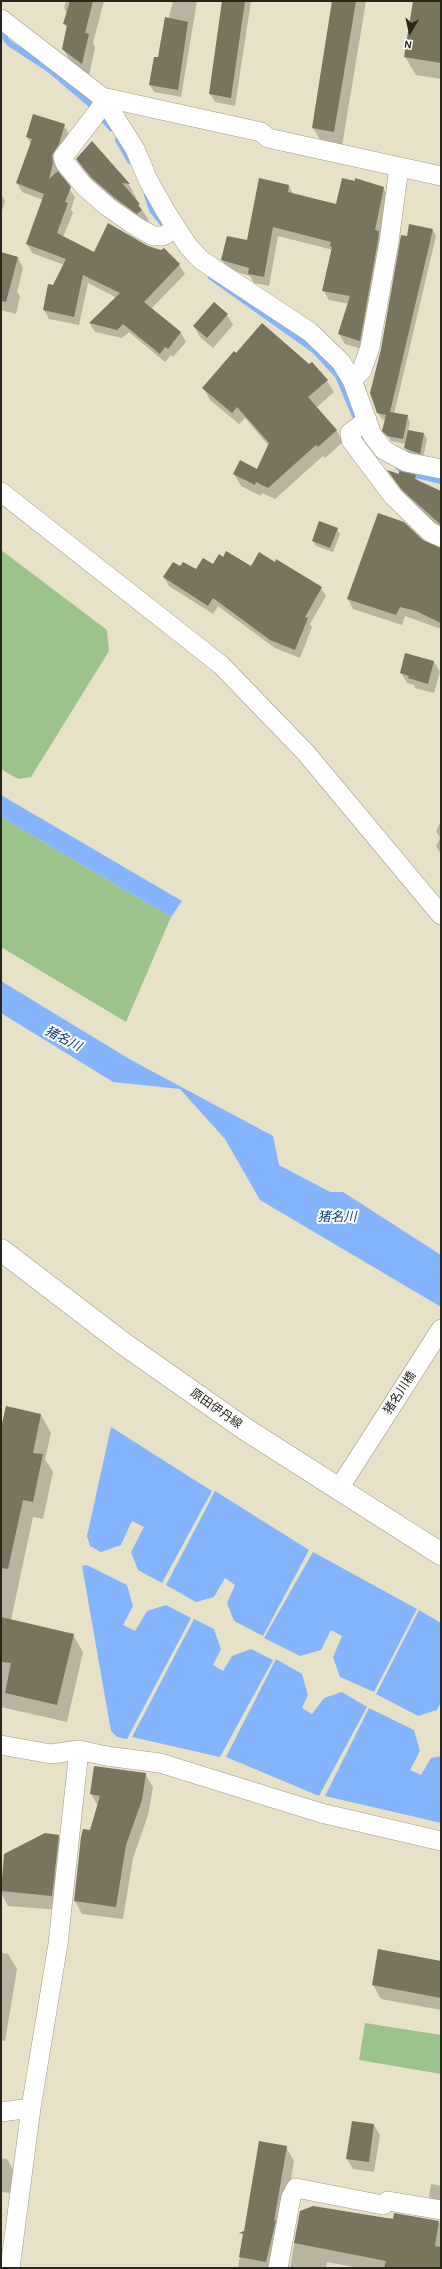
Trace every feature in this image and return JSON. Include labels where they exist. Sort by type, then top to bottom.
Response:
[{"type":"street","points":[[1,19],[103,100],[135,149],[148,180],[176,228],[201,260],[310,332],[341,362],[352,380],[372,435],[384,450],[406,462],[441,469]]},
{"type":"street","points":[[103,100],[261,132],[268,138],[441,176]]},
{"type":"street","points":[[103,100],[63,157],[65,163],[84,186],[108,207],[137,227],[153,236],[163,236],[176,228]]},
{"type":"street","points":[[352,380],[362,370],[372,340],[388,248],[398,167]]},
{"type":"street","points":[[367,420],[350,433],[351,440],[393,496],[430,532],[441,537]]},
{"type":"street","points":[[1,492],[221,665],[306,753],[441,915]]},
{"type":"street","name":"原田伊丹線","points":[[1,1250],[167,1375],[245,1429],[338,1490],[441,1554]]},
{"type":"street","name":"猪名川橋","points":[[338,1490],[441,1329]]},
{"type":"street","points":[[1,1745],[51,1754],[79,1750],[106,1756],[160,1763],[321,1813],[441,1841]]},
{"type":"street","points":[[10,2268],[31,2108],[58,1944],[79,1750]]},
{"type":"street","points":[[1,2112],[31,2108]]},
{"type":"street","points":[[278,2268],[291,2197],[296,2188],[383,2205],[388,2202],[441,2210]]},
{"type":"green space","points":[[1,550],[107,630],[109,651],[31,777],[18,779],[1,769]]},
{"type":"green space","points":[[1,817],[171,917],[126,1022],[1,947]]},
{"type":"green space","points":[[365,2023],[441,2035],[441,2074],[359,2060]]},
{"type":"water","points":[[1,795],[182,901],[171,917],[1,817]]},
{"type":"water","name":"猪名川","points":[[1,981],[131,1060],[273,1136],[279,1165],[330,1192],[343,1192],[441,1255],[441,1307],[260,1200],[225,1139],[180,1089],[113,1082],[1,1013]]},
{"type":"water","points":[[111,1427],[212,1491],[162,1583],[138,1570],[131,1552],[144,1527],[132,1521],[121,1545],[101,1552],[90,1546],[87,1536]]},
{"type":"water","points":[[215,1491],[309,1550],[263,1636],[234,1621],[227,1603],[235,1585],[225,1578],[214,1597],[196,1602],[166,1585]]},
{"type":"water","points":[[313,1552],[417,1609],[374,1692],[340,1677],[333,1657],[342,1636],[331,1630],[321,1650],[300,1656],[264,1638]]},
{"type":"water","points":[[87,1565],[127,1585],[133,1606],[123,1625],[135,1631],[147,1611],[166,1605],[191,1618],[127,1739],[117,1737],[111,1731],[82,1566]]},
{"type":"water","points":[[419,1610],[441,1623],[441,1702],[437,1710],[418,1716],[376,1694]]},
{"type":"water","points":[[194,1619],[214,1629],[221,1649],[213,1665],[223,1671],[232,1656],[251,1649],[273,1660],[220,1757],[132,1737]]},
{"type":"water","points":[[276,1659],[302,1674],[308,1695],[302,1708],[312,1714],[324,1698],[342,1692],[367,1707],[319,1796],[226,1757]]},
{"type":"water","points":[[369,1708],[414,1730],[420,1751],[410,1770],[421,1775],[431,1758],[441,1756],[441,1823],[325,1796]]},
{"type":"building","points":[[70,1],[93,1],[85,33],[89,34],[82,64],[62,49],[67,25],[63,24]]},
{"type":"building","points":[[222,1],[245,1],[231,98],[209,94]]},
{"type":"building","points":[[332,1],[356,1],[334,132],[312,128]]},
{"type":"building","points":[[413,1],[441,1],[441,63],[404,57]]},
{"type":"building","points":[[165,17],[188,22],[178,90],[149,85],[154,57],[158,57]]},
{"type":"building","points":[[33,114],[65,124],[59,144],[52,155],[53,163],[49,179],[58,171],[71,187],[65,202],[68,203],[57,233],[94,252],[108,223],[148,246],[161,250],[164,248],[180,264],[144,302],[181,332],[168,349],[165,347],[160,354],[123,324],[117,330],[89,323],[120,293],[83,275],[74,317],[43,310],[48,284],[53,285],[66,259],[26,244],[44,194],[16,183],[32,139],[26,137]]},
{"type":"building","points":[[92,141],[130,184],[122,183],[140,204],[138,205],[142,210],[137,214],[115,198],[92,178],[76,159]]},
{"type":"building","points":[[259,178],[289,185],[288,192],[336,204],[342,178],[355,181],[355,178],[384,187],[375,230],[379,231],[378,240],[360,341],[338,334],[350,296],[322,291],[332,247],[330,246],[331,242],[273,227],[264,277],[248,274],[249,268],[221,260],[227,236],[247,240]]},
{"type":"building","points":[[409,224],[433,229],[390,412],[408,415],[403,439],[387,436],[382,431],[386,415],[377,413],[370,393],[381,349],[401,235],[407,236]]},
{"type":"building","points":[[1,252],[18,257],[6,302],[1,301]]},
{"type":"building","points":[[214,302],[228,314],[207,338],[193,326]]},
{"type":"building","points":[[262,323],[309,364],[312,362],[328,380],[308,397],[337,430],[318,447],[316,445],[268,488],[256,482],[255,485],[233,474],[240,460],[257,469],[269,443],[237,407],[232,413],[202,388],[234,351],[236,353]]},
{"type":"building","points":[[408,430],[424,433],[420,454],[404,448]]},
{"type":"building","points":[[387,470],[399,474],[399,471],[416,475],[415,479],[441,491],[441,525],[401,489]]},
{"type":"building","points":[[378,513],[404,522],[423,540],[441,548],[441,623],[416,611],[400,607],[396,615],[347,599]]},
{"type":"building","points":[[319,521],[338,528],[330,548],[312,541]]},
{"type":"building","points":[[226,551],[251,566],[259,552],[275,562],[276,559],[322,587],[305,617],[308,618],[295,650],[270,640],[213,598],[208,606],[163,577],[173,562],[180,566],[183,562],[196,569],[203,558],[213,564],[219,554],[223,557]]},
{"type":"building","points":[[405,653],[434,661],[428,684],[408,678],[409,676],[400,673]]},
{"type":"building","points":[[6,1406],[41,1414],[33,1453],[43,1454],[33,1502],[23,1500],[8,1569],[1,1568],[1,1428]]},
{"type":"building","points":[[1,1617],[74,1634],[57,1705],[5,1693],[11,1663],[1,1662]]},
{"type":"building","points":[[94,1766],[146,1773],[142,1800],[126,1845],[116,1907],[74,1901],[81,1837],[83,1829],[90,1830],[100,1796],[90,1794]]},
{"type":"building","points":[[45,1833],[59,1835],[52,1896],[1,1891],[4,1854]]},
{"type":"building","points":[[378,1949],[441,1961],[441,1998],[372,1985]]},
{"type":"building","points":[[352,2121],[374,2124],[369,2162],[346,2159]]},
{"type":"building","points":[[259,2141],[287,2146],[274,2221],[276,2220],[266,2262],[239,2257],[243,2234],[239,2233],[244,2231]]},
{"type":"building","points":[[313,2206],[393,2219],[394,2213],[439,2221],[435,2246],[441,2247],[441,2268],[384,2268],[386,2261],[294,2243],[300,2211]]},
{"type":"waterway","points":[[1,33],[9,43],[50,70],[90,104],[111,128]]},
{"type":"waterway","points":[[118,140],[130,161]]},
{"type":"waterway","points":[[147,195],[152,210],[166,228]]},
{"type":"waterway","points":[[211,277],[314,350],[338,376],[358,423]]},
{"type":"waterway","points":[[399,468],[408,473],[441,481]]}]
